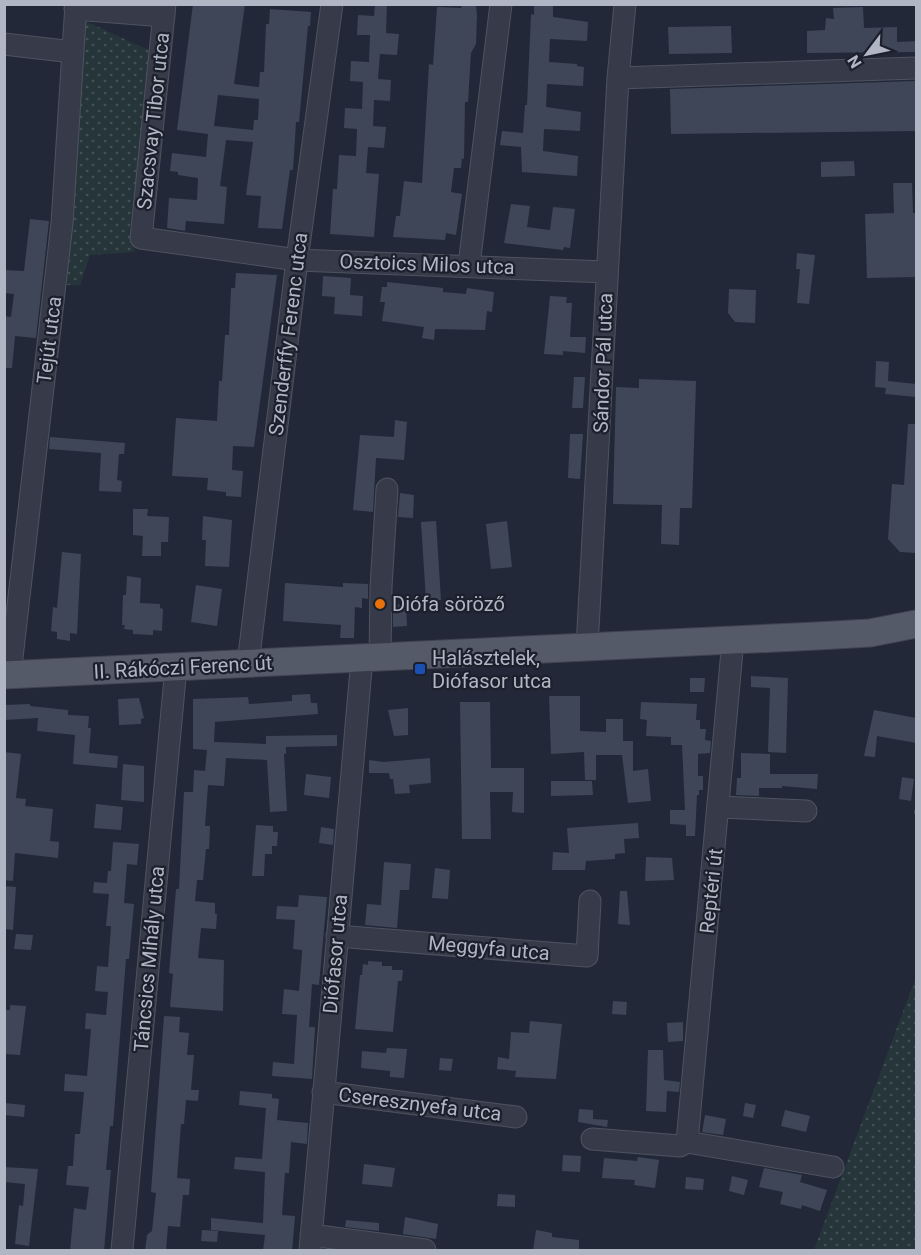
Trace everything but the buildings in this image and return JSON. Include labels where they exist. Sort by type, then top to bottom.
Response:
[{"type":"main road","points":[[371,658],[870,633],[916,624]]},
{"type":"main road","name":"II. Rákóczi Ferenc út","points":[[7,675],[371,658]]},
{"type":"street","name":"Szenderffy Ferenc utca","points":[[248,664],[297,260],[332,4]]},
{"type":"street","points":[[469,265],[501,4]]},
{"type":"street","name":"Sándor Pál utca","points":[[587,647],[604,366],[606,272],[626,78],[625,4]]},
{"type":"street","points":[[76,7],[165,10]]},
{"type":"street","name":"Tejút utca","points":[[7,675],[62,223],[76,7]]},
{"type":"street","name":"Szacsvay Tibor utca","points":[[141,238],[165,10]]},
{"type":"street","points":[[4,44],[73,52]]},
{"type":"street","points":[[626,78],[916,68]]},
{"type":"street","name":"Osztoics Milos utca","points":[[141,238],[297,260],[606,272]]},
{"type":"street","name":"Diófasor utca","points":[[311,1243],[337,936],[381,586],[387,489]]},
{"type":"street","name":"Reptéri út","points":[[687,1142],[720,807],[733,640]]},
{"type":"street","name":"Táncsics Mihály utca","points":[[122,1251],[176,667]]},
{"type":"street","points":[[720,807],[806,811]]},
{"type":"street","name":"Meggyfa utca","points":[[337,936],[587,956],[590,901]]},
{"type":"street","name":"Cseresznyefa utca","points":[[323,1092],[516,1117]]},
{"type":"street","points":[[592,1139],[680,1146],[687,1142],[833,1167]]},
{"type":"street","points":[[311,1243],[425,1251]]},
{"type":"path","points":[[915,814],[916,803]]},
{"type":"shaded area","points":[[85,21],[153,52],[129,234],[135,252],[90,255],[80,285],[62,285]]},
{"type":"shaded area","points":[[916,977],[916,1250],[814,1250]]},
{"type":"place","name":"Diófa söröző","points":[[380,604]]},
{"type":"place","name":"Halásztelek, Diófasor utca","points":[[420,669]]}]
